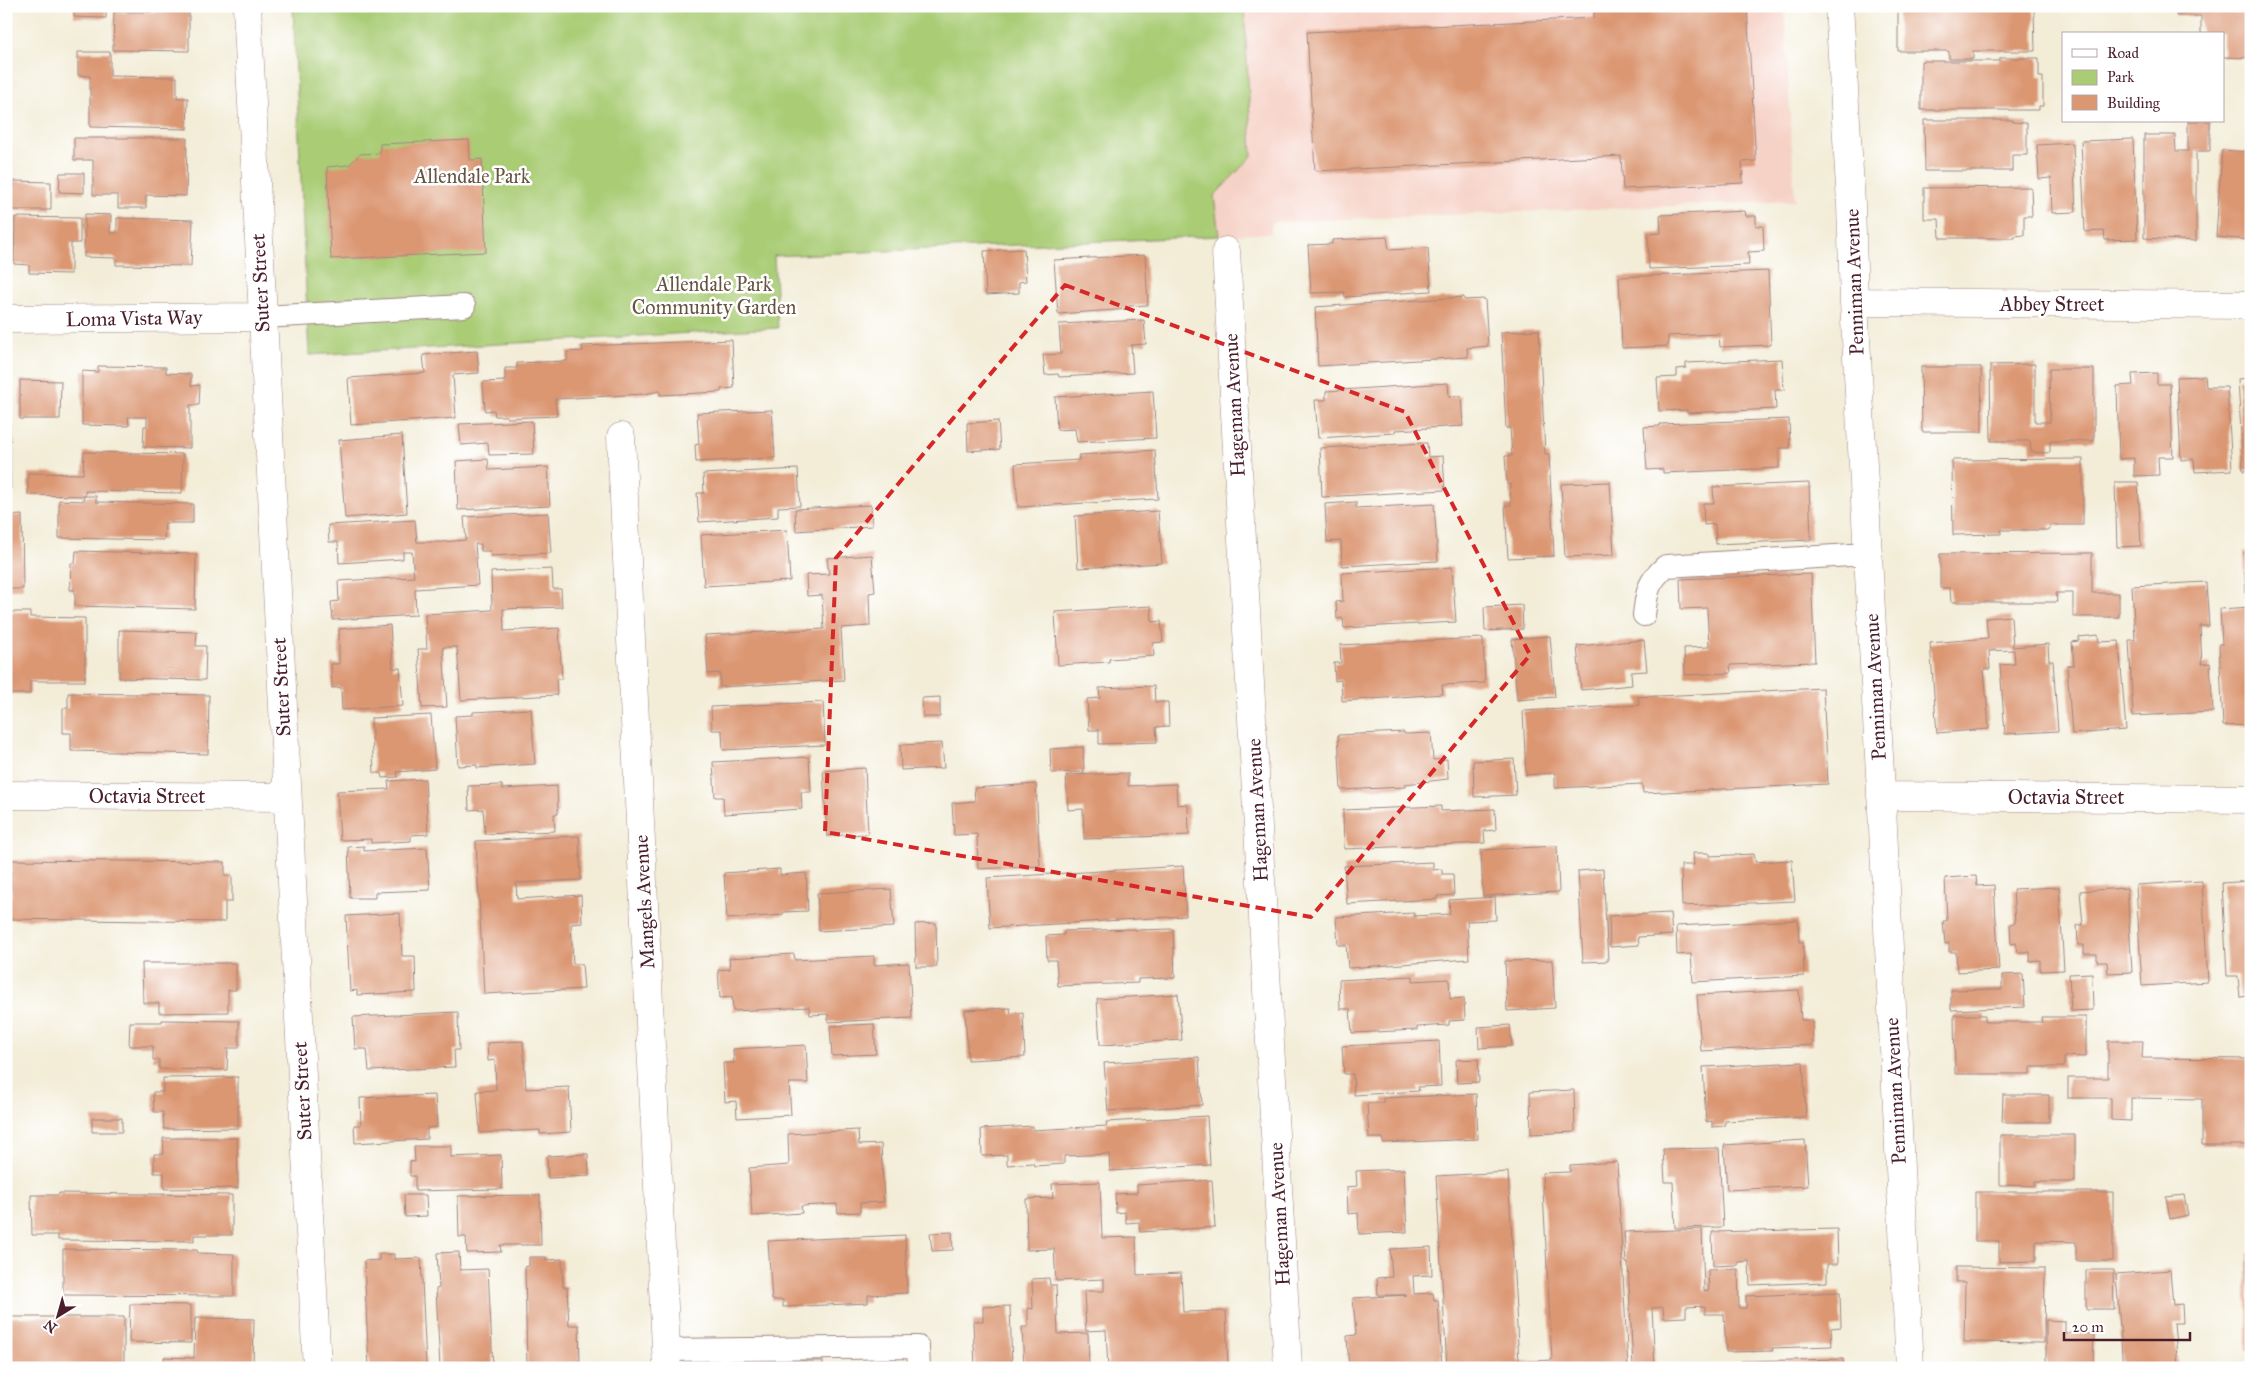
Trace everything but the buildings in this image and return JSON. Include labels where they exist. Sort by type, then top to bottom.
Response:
[{"type":"street","name":"Suter Street","points":[[247,6],[317,1368]]},
{"type":"street","name":"Penniman Avenue","points":[[1839,6],[1852,204],[1854,302],[1910,1368]]},
{"type":"street","name":"Hageman Avenue","points":[[1226,251],[1288,1368]]},
{"type":"street","name":"Abbey Street","points":[[1854,302],[2251,305]]},
{"type":"street","name":"Loma Vista Way","points":[[6,319],[262,317]]},
{"type":"street","name":"Mangels Avenue","points":[[621,437],[666,1359]]},
{"type":"street","name":"Octavia Street","points":[[6,795],[287,797]]},
{"type":"street","name":"Octavia Street","points":[[1881,796],[2251,799]]},
{"type":"lane","points":[[262,317],[464,306]]},
{"type":"lane","points":[[1644,615],[1647,589],[1654,577],[1666,566],[1868,554]]},
{"type":"lane","points":[[666,1359],[736,1358],[918,1346],[919,1368]]},
{"type":"highlighted area","points":[[1065,285],[1405,412],[1530,655],[1311,917],[825,832],[836,558]]},
{"type":"shaded area","points":[[1244,6],[1784,6],[1795,201],[1272,222],[1271,233],[1219,236],[1214,196],[1252,156]]},
{"type":"green space","name":"Allendale Park","points":[[293,6],[1244,6],[1252,156],[1214,196],[1219,236],[774,256],[778,328],[309,355]]},
{"type":"park label","name":"Allendale Park Community Garden","points":[[714,296]]}]
